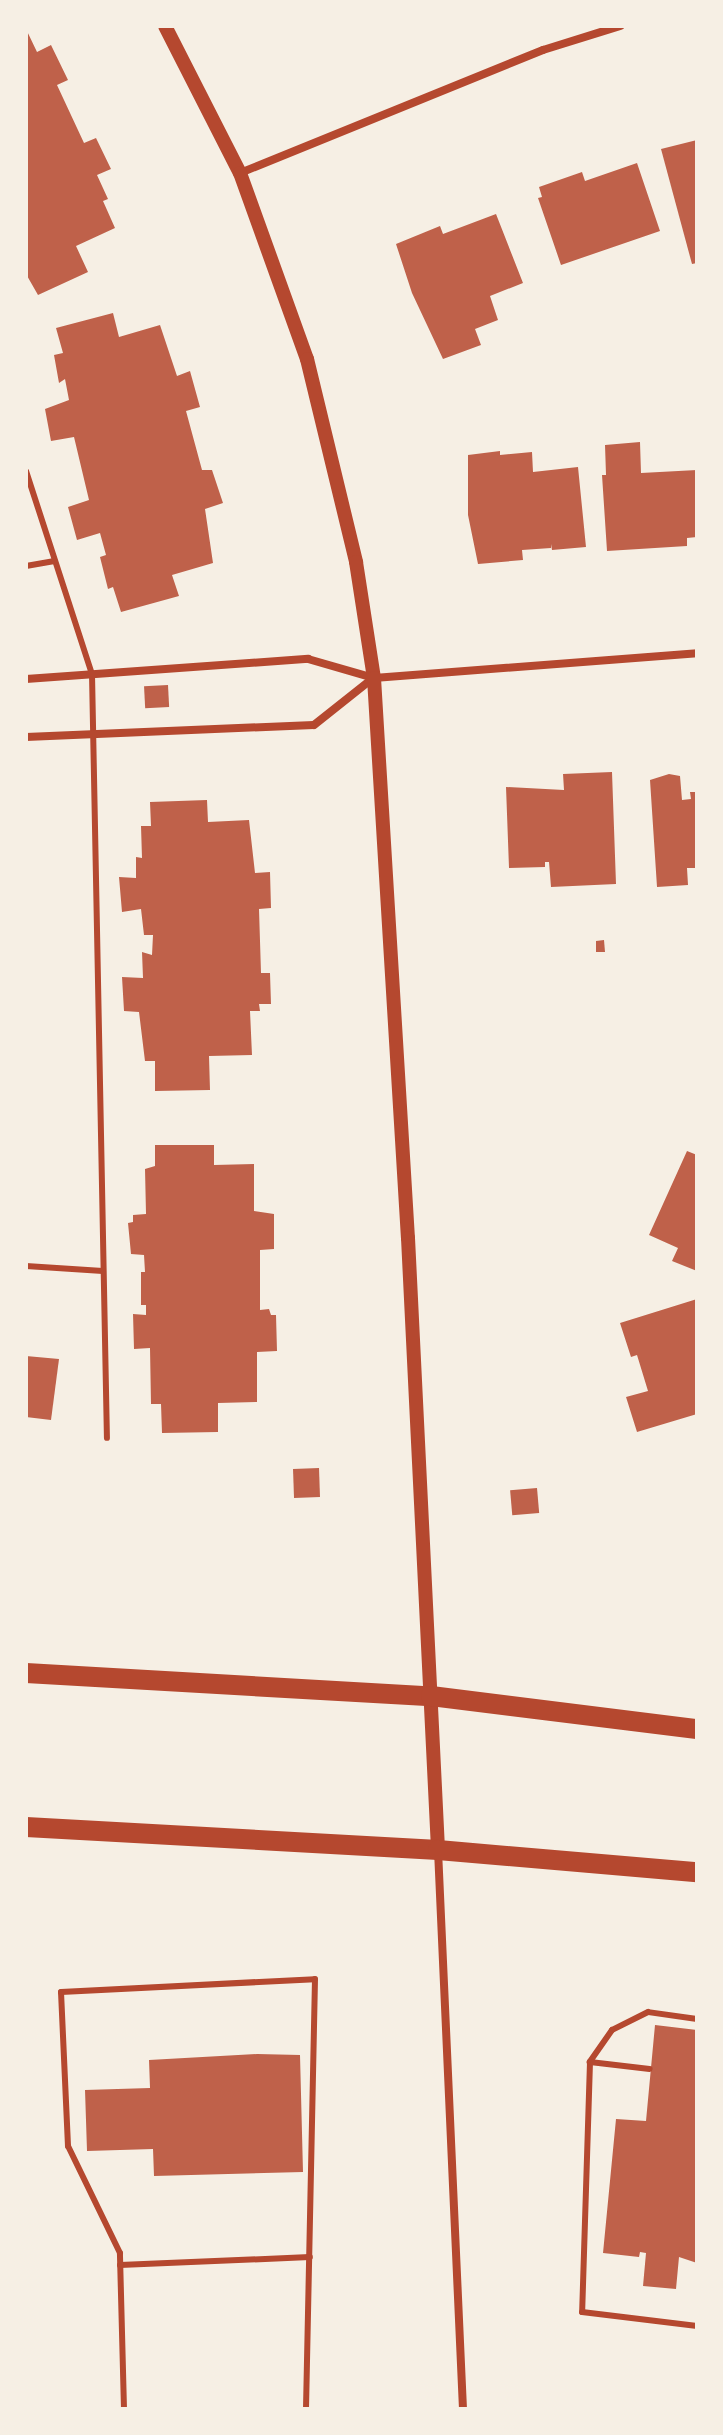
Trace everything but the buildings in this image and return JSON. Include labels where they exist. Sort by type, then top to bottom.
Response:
[{"type":"main road","points":[[26,1673],[431,1696],[697,1729]]},
{"type":"main road","points":[[26,1827],[438,1850],[697,1872]]},
{"type":"street","points":[[165,26],[240,173],[307,359],[353,547],[374,678],[408,1238],[463,2409]]},
{"type":"street","points":[[240,173],[543,50],[620,26]]},
{"type":"street","points":[[26,679],[308,659],[374,678],[697,653]]},
{"type":"street","points":[[26,737],[314,725],[374,678]]},
{"type":"lane","points":[[26,471],[92,674],[107,1438]]},
{"type":"lane","points":[[26,566],[55,561]]},
{"type":"lane","points":[[26,1266],[103,1271]]},
{"type":"lane","points":[[124,2409],[120,2253],[68,2146],[61,1992],[315,1979],[306,2409]]},
{"type":"lane","points":[[697,2019],[648,2012],[612,2030],[590,2062],[582,2312],[697,2326]]},
{"type":"lane","points":[[590,2062],[650,2069]]},
{"type":"lane","points":[[120,2265],[310,2257]]}]
